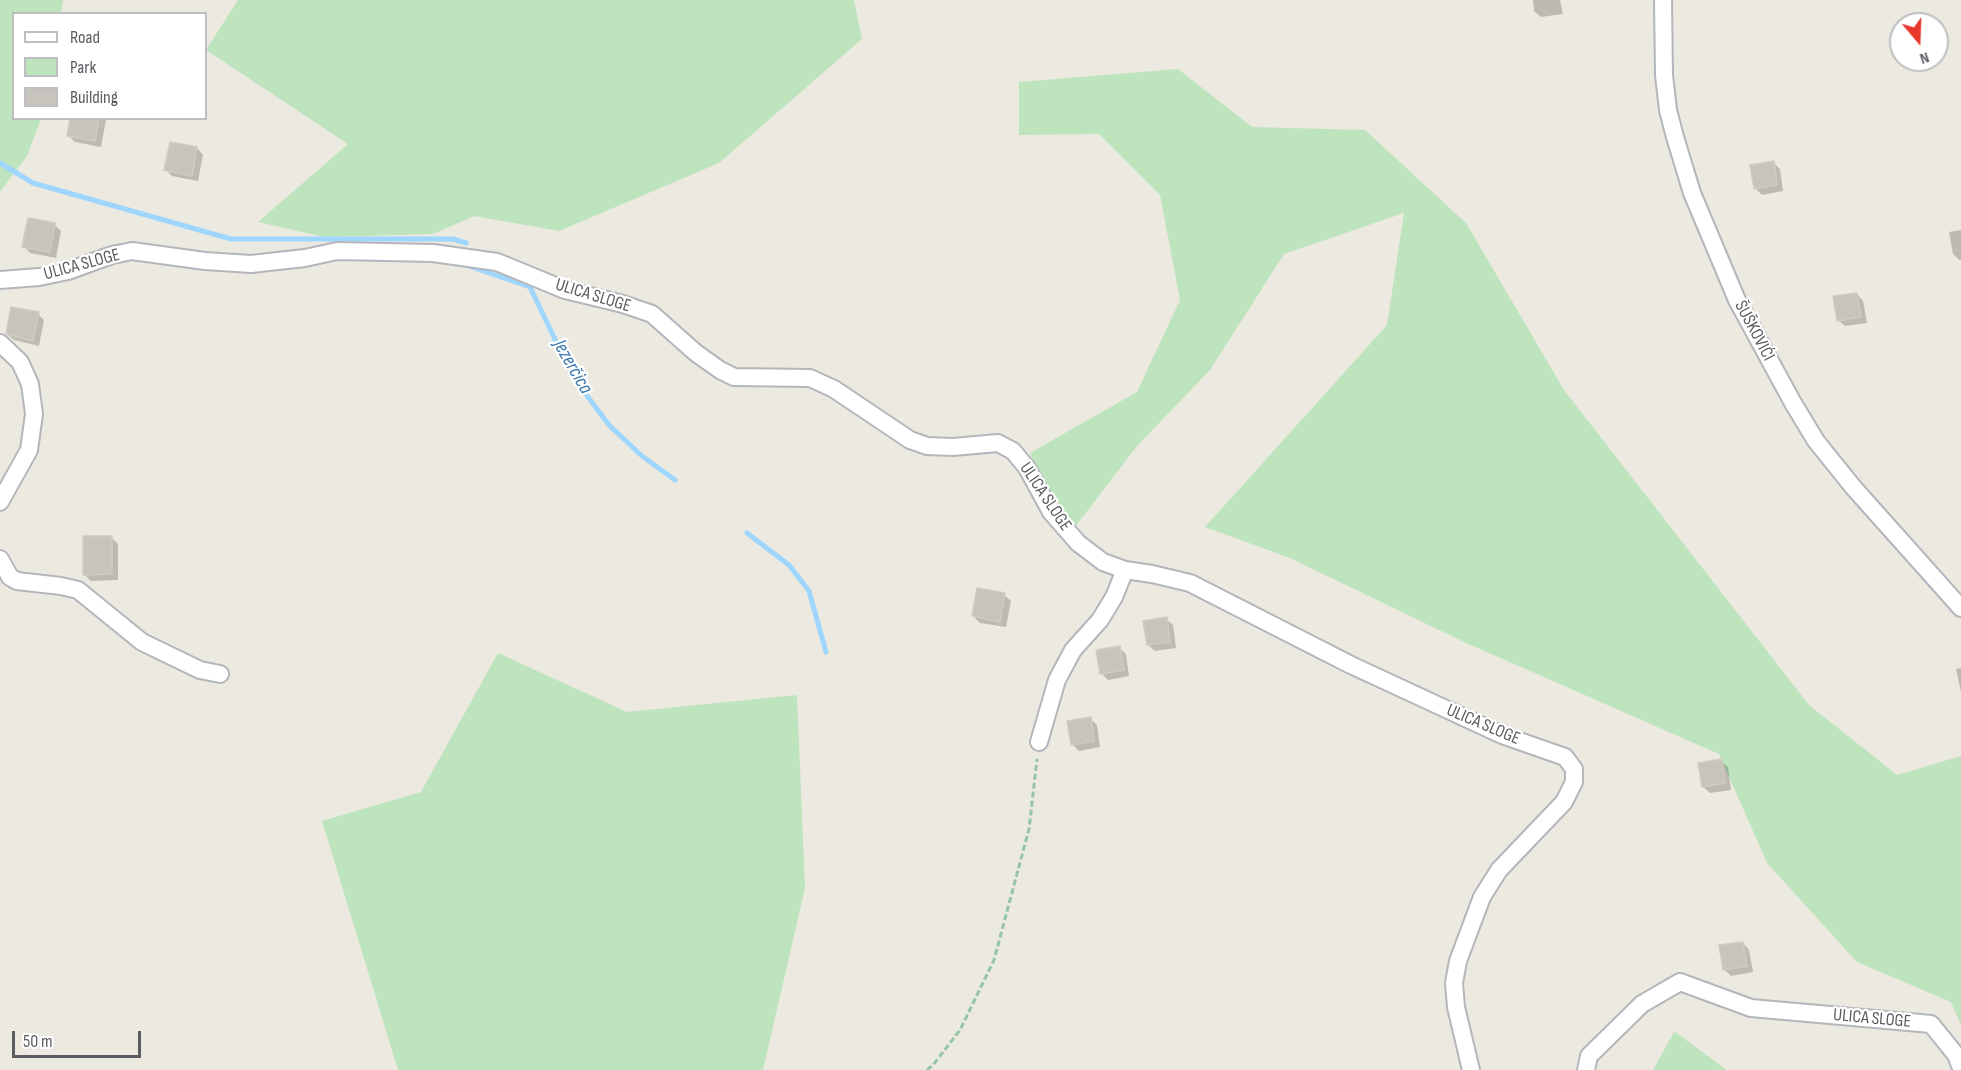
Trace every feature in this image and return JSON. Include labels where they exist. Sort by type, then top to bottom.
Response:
[{"type":"street","name":"ŠUŠKOVIĆI","points":[[1663,0],[1664,75],[1668,110],[1692,193],[1737,300],[1816,441],[1853,487],[1961,608]]},
{"type":"street","name":"ULICA SLOGE","points":[[0,280],[68,271],[112,255],[132,251],[205,261],[251,264],[304,258],[337,251],[433,253],[497,262],[565,290],[652,314],[696,353],[734,377],[810,378],[834,389],[910,440],[927,446],[953,447],[998,443],[1013,451],[1027,468],[1051,512],[1077,543],[1103,562],[1125,570],[1190,583],[1351,665],[1502,735],[1565,757],[1574,769],[1574,782],[1564,802],[1499,870],[1482,897],[1458,962],[1454,983],[1456,1006],[1471,1070]]},
{"type":"street","points":[[0,343],[20,362],[30,384],[34,414],[29,450],[0,502]]},
{"type":"street","points":[[0,559],[10,577],[17,581],[78,590],[142,642],[200,670],[220,674]]},
{"type":"street","points":[[1039,742],[1057,680],[1073,650],[1114,597],[1125,570]]},
{"type":"street","name":"ULICA SLOGE","points":[[1587,1070],[1589,1056],[1642,1004],[1680,982],[1751,1008],[1931,1024],[1956,1055],[1961,1068]]},
{"type":"path","points":[[927,1070],[960,1030],[994,960],[1029,829],[1039,742]]},
{"type":"green space","points":[[0,0],[63,0],[61,12],[12,12],[12,120],[41,120],[27,156],[0,192]]},
{"type":"green space","points":[[238,0],[854,0],[862,39],[719,163],[559,231],[474,216],[433,234],[325,237],[258,222],[348,144],[207,51]]},
{"type":"green space","points":[[1178,69],[1252,127],[1365,130],[1466,223],[1564,390],[1809,705],[1897,775],[1961,756],[1961,1025],[1951,1002],[1857,962],[1767,863],[1719,754],[1464,642],[1290,558],[1205,527],[1387,325],[1404,213],[1284,254],[1210,370],[1137,446],[1065,540],[1030,453],[1137,392],[1180,300],[1160,195],[1099,134],[1019,135],[1019,82]]},
{"type":"green space","points":[[498,653],[627,712],[797,695],[805,888],[763,1070],[398,1070],[322,821],[421,792]]},
{"type":"green space","points":[[1675,1032],[1727,1070],[1653,1070]]},
{"type":"building","points":[[70,120],[99,120],[95,141],[67,136]]},
{"type":"building","points":[[170,142],[197,147],[192,176],[164,170]]},
{"type":"building","points":[[1774,161],[1777,185],[1754,189],[1750,165]]},
{"type":"building","points":[[28,218],[55,223],[50,252],[22,247]]},
{"type":"building","points":[[1857,293],[1861,317],[1837,321],[1833,296]]},
{"type":"building","points":[[11,307],[39,312],[33,341],[6,334]]},
{"type":"building","points":[[83,536],[112,536],[112,574],[83,575]]},
{"type":"building","points":[[977,588],[1005,593],[1000,622],[972,616]]},
{"type":"building","points":[[1167,617],[1170,642],[1147,645],[1143,621]]},
{"type":"building","points":[[1120,646],[1124,670],[1100,674],[1096,650]]},
{"type":"building","points":[[1091,717],[1094,741],[1071,745],[1067,721]]},
{"type":"building","points":[[1722,759],[1725,783],[1702,787],[1698,763]]},
{"type":"building","points":[[1743,942],[1747,966],[1723,970],[1719,945]]},
{"type":"waterway","points":[[0,163],[33,183],[231,239],[453,239],[466,243]]},
{"type":"waterway","name":"Jezerčica","points":[[469,266],[530,287],[573,377],[609,425],[642,456],[675,480]]},
{"type":"waterway","name":"Jezerčica","points":[[747,533],[789,565],[809,591],[826,652]]}]
